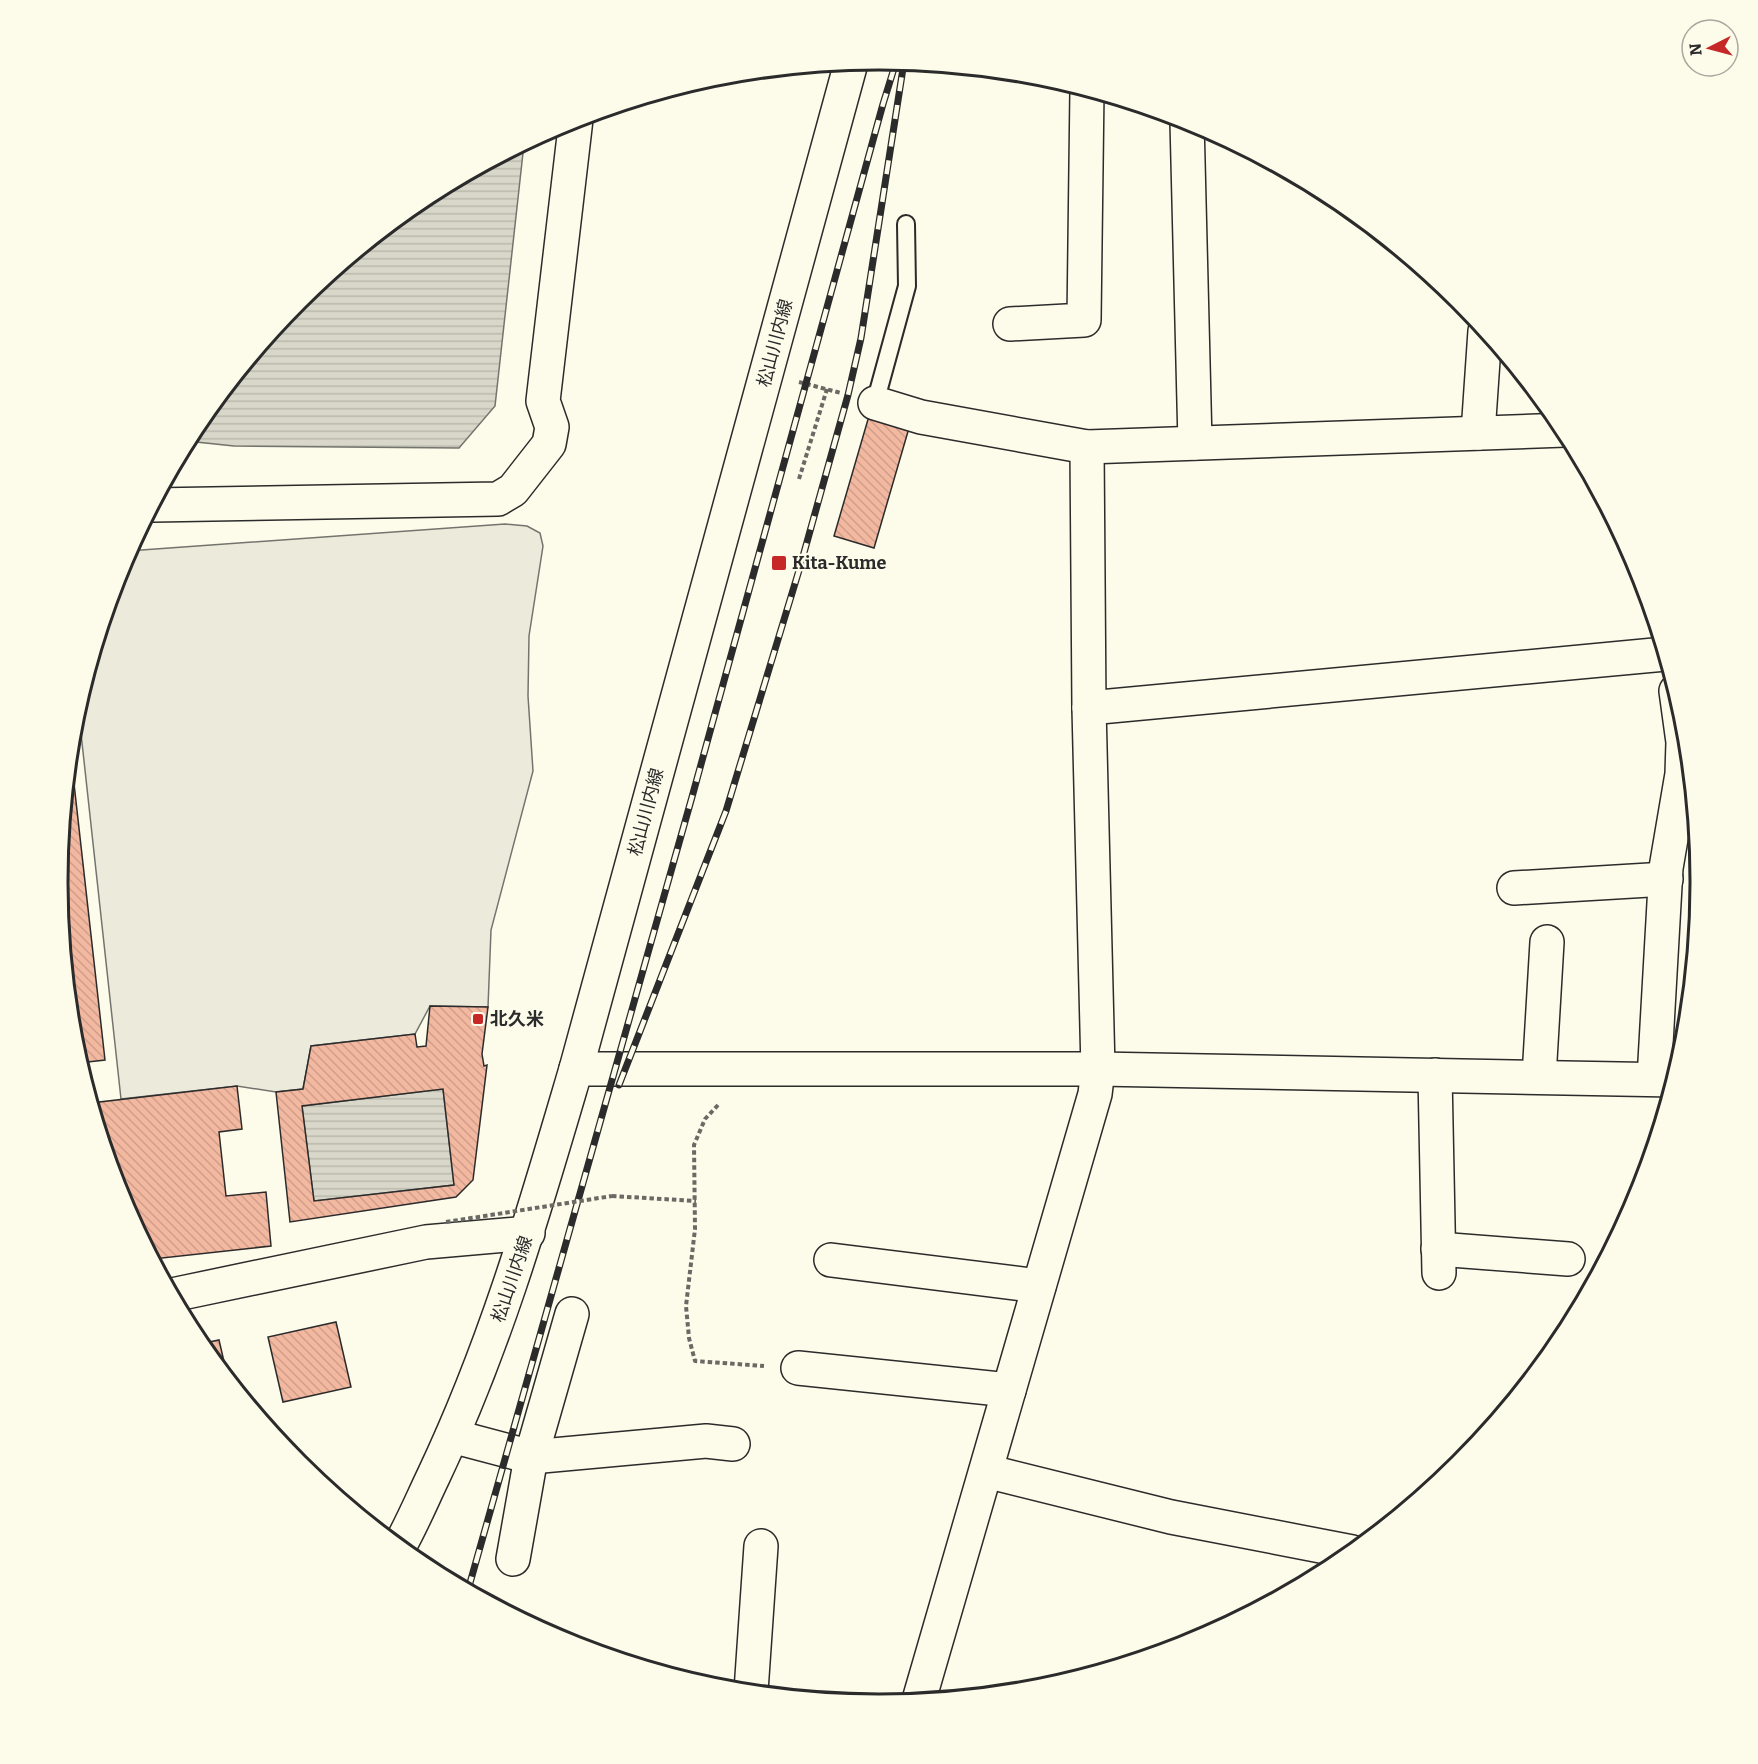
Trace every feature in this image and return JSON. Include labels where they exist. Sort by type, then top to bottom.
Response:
[{"type":"street","name":"松山川内線","points":[[403,1539],[452,1436],[490,1344],[528,1233],[576,1069],[849,71]]},
{"type":"street","points":[[1010,324],[1084,320],[1087,98]]},
{"type":"street","points":[[161,505],[498,499],[513,490],[549,444],[552,427],[543,401],[575,130]]},
{"type":"street","points":[[1187,131],[1196,443]]},
{"type":"street","points":[[1478,433],[1484,342]]},
{"type":"street","points":[[875,403],[921,417],[1088,447],[1554,430]]},
{"type":"street","points":[[921,1692],[1095,1094],[1098,1069],[1089,708],[1088,447]]},
{"type":"street","points":[[1089,708],[1658,655]]},
{"type":"street","points":[[576,1069],[1098,1069],[1664,1079],[1666,879],[1682,766]]},
{"type":"street","points":[[1514,888],[1666,879]]},
{"type":"street","points":[[1539,1077],[1547,942]]},
{"type":"street","points":[[1436,1075],[1439,1261],[1568,1259]]},
{"type":"street","points":[[179,1293],[426,1242],[528,1233]]},
{"type":"street","points":[[831,1260],[1039,1286]]},
{"type":"street","points":[[513,1558],[531,1457],[572,1314]]},
{"type":"street","points":[[798,1368],[1009,1390]]},
{"type":"street","points":[[452,1436],[531,1457],[706,1441],[733,1444]]},
{"type":"street","points":[[986,1471],[1171,1517],[1340,1550]]},
{"type":"street","points":[[752,1683],[761,1546]]},
{"type":"lane","points":[[875,403],[907,286],[906,224]]},
{"type":"path","points":[[766,374],[875,403]]},
{"type":"path","points":[[799,479],[827,389]]},
{"type":"path","points":[[738,1069],[732,1092],[705,1119],[694,1144],[695,1229],[686,1306],[689,1338],[695,1360],[798,1368]]},
{"type":"path","points":[[446,1222],[612,1196],[696,1201]]},
{"type":"shaded area","points":[[523,153],[495,406],[459,448],[234,446],[197,442],[235,388],[305,308],[385,238],[428,207],[473,179]]},
{"type":"shaded area","points":[[505,524],[527,526],[540,533],[543,546],[529,636],[528,696],[533,771],[491,930],[488,1007],[430,1006],[415,1034],[311,1046],[303,1089],[276,1092],[237,1086],[121,1099],[81,735],[95,672],[111,621],[139,550]]},
{"type":"shaded area","points":[[443,1089],[454,1185],[314,1201],[302,1106]]},
{"type":"building","points":[[869,416],[909,428],[874,548],[834,536]]},
{"type":"building","points":[[74,780],[105,1060],[88,1062],[74,988],[69,935],[68,882],[69,829]]},
{"type":"building","points":[[430,1006],[488,1007],[482,1054],[484,1066],[487,1065],[473,1180],[456,1197],[290,1222],[276,1092],[303,1089],[311,1046],[415,1034],[417,1047],[426,1046]],"holes":[[[443,1089],[454,1185],[314,1201],[302,1106]]]},
{"type":"building","points":[[237,1086],[242,1129],[219,1132],[226,1196],[266,1192],[271,1246],[160,1258],[129,1193],[98,1102]]},
{"type":"building","points":[[336,1322],[351,1387],[283,1402],[268,1337]]},
{"type":"building","points":[[219,1340],[224,1360],[210,1342]]},
{"type":"railway","points":[[470,1583],[692,797],[893,71]]},
{"type":"railway","points":[[619,1085],[726,811],[800,567],[848,395],[861,338],[903,71]]},
{"type":"place","name":"Kita-Kume","points":[[779,563]]},
{"type":"place","name":"北久米","points":[[478,1019]]}]
